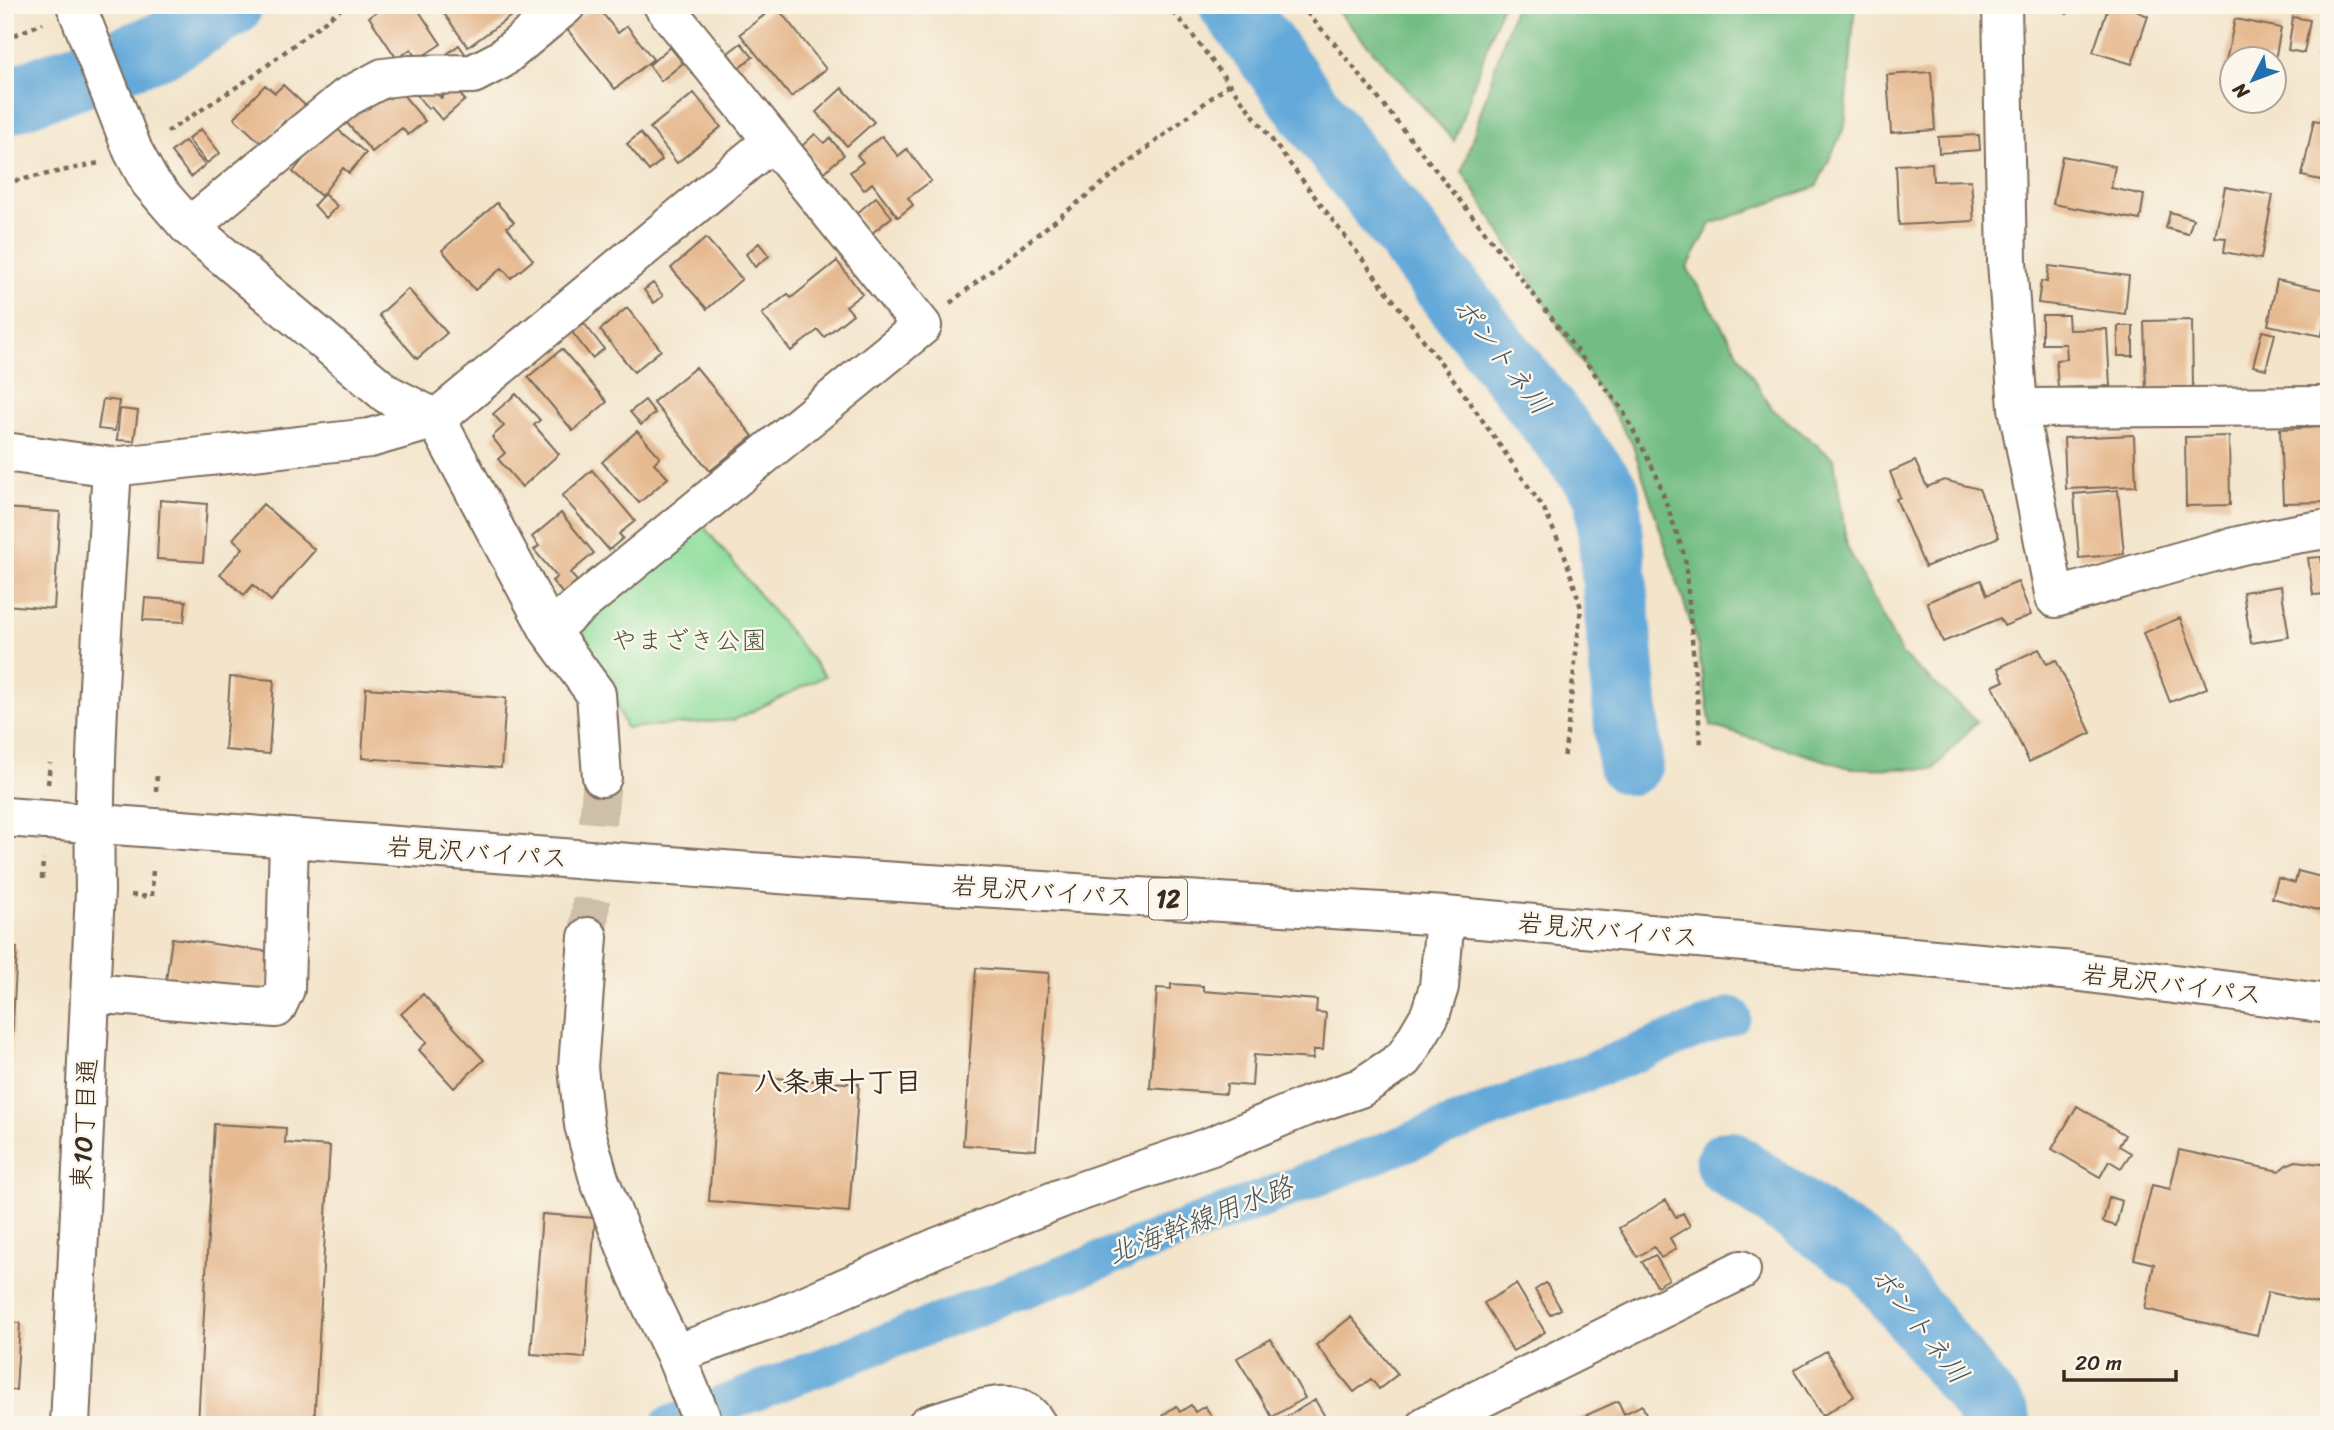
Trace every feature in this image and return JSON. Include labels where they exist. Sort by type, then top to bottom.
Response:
[{"type":"main road","points":[[189,227],[347,97],[383,78],[473,74],[500,60],[566,5]]},
{"type":"main road","points":[[548,630],[922,326],[663,5]]},
{"type":"main road","points":[[2002,5],[2007,262],[2018,408],[2055,598],[2216,551],[2283,535],[2329,529]]},
{"type":"main road","points":[[80,16],[128,139],[150,182],[189,227],[387,394],[436,419],[548,630],[596,694],[602,776]]},
{"type":"main road","points":[[5,452],[112,467],[370,438],[436,419],[771,142]]},
{"type":"main road","points":[[2018,408],[2329,406]]},
{"type":"main road","name":"東10丁目通","points":[[70,1425],[95,891],[93,823],[112,467]]},
{"type":"main road","name":"岩見沢バイパス","points":[[5,817],[834,878],[1445,916],[2073,971],[2329,1004]]},
{"type":"main road","points":[[90,993],[276,1008],[285,989],[289,838]]},
{"type":"main road","points":[[680,1368],[776,1318],[938,1247],[1067,1196],[1212,1146],[1307,1106],[1360,1088],[1404,1059],[1430,1015],[1439,987],[1445,916]]},
{"type":"main road","points":[[588,937],[578,1068],[584,1125],[604,1191],[704,1425]]},
{"type":"main road","points":[[1427,1425],[1741,1270]]},
{"type":"main road","points":[[927,1425],[979,1410],[1010,1405],[1030,1414],[1037,1425]]},
{"type":"path","points":[[5,183],[85,167],[128,139],[252,77],[346,5]]},
{"type":"path","points":[[1166,5],[1184,24],[1460,388],[1545,509],[1565,556],[1581,608],[1564,761]]},
{"type":"path","points":[[1300,5],[1334,43],[1470,212],[1622,409],[1656,474],[1685,557],[1701,744]]},
{"type":"path","points":[[922,326],[1229,84]]},
{"type":"green space","points":[[1332,5],[1502,5],[1454,141]]},
{"type":"green space","points":[[1515,5],[1855,5],[1845,126],[1816,187],[1711,224],[1687,268],[1771,408],[1834,459],[1847,547],[1902,655],[1977,721],[1934,769],[1850,768],[1711,726],[1697,643],[1632,443],[1462,171]]},
{"type":"green space","name":"やまざき公園","points":[[701,523],[825,676],[734,720],[626,728],[609,687],[566,632]]},
{"type":"building","points":[[386,5],[415,5],[441,44],[418,59],[411,49],[397,59],[369,17]]},
{"type":"building","points":[[438,5],[503,5],[511,16],[468,47]]},
{"type":"building","points":[[596,5],[618,33],[627,26],[653,59],[615,89],[566,28]]},
{"type":"building","points":[[2058,5],[2076,5],[2067,14]]},
{"type":"building","points":[[2109,5],[2140,5],[2138,12],[2148,16],[2132,64],[2093,52]]},
{"type":"building","points":[[776,6],[826,69],[791,97],[740,34]]},
{"type":"building","points":[[2293,17],[2310,20],[2304,53],[2288,50]]},
{"type":"building","points":[[2235,19],[2281,28],[2278,46],[2229,46]]},
{"type":"building","points":[[2325,29],[2329,29],[2329,57],[2320,55]]},
{"type":"building","points":[[741,43],[753,57],[739,68],[728,53]]},
{"type":"building","points":[[459,45],[466,55],[455,64],[447,54]]},
{"type":"building","points":[[670,47],[683,63],[661,81],[649,65]]},
{"type":"building","points":[[1931,72],[1935,130],[1891,133],[1887,75]]},
{"type":"building","points":[[429,84],[441,98],[453,87],[465,100],[442,120],[431,107],[428,109],[417,95]]},
{"type":"building","points":[[265,85],[275,93],[283,85],[307,107],[290,126],[285,121],[263,145],[234,118]]},
{"type":"building","points":[[842,88],[874,122],[847,146],[816,112]]},
{"type":"building","points":[[384,90],[390,98],[399,90],[425,121],[408,135],[402,128],[372,152],[346,122]]},
{"type":"building","points":[[694,93],[721,127],[677,163],[650,128]]},
{"type":"building","points":[[2314,120],[2329,123],[2329,182],[2302,176]]},
{"type":"building","points":[[331,124],[366,153],[349,173],[343,168],[321,196],[293,172]]},
{"type":"building","points":[[201,129],[220,153],[207,163],[188,139]]},
{"type":"building","points":[[640,133],[662,160],[649,171],[627,144]]},
{"type":"building","points":[[815,134],[824,143],[830,138],[844,155],[824,172],[802,146]]},
{"type":"building","points":[[1979,135],[1980,150],[1939,153],[1938,137]]},
{"type":"building","points":[[882,136],[898,156],[907,149],[931,181],[908,198],[913,205],[898,217],[872,183],[864,190],[850,172],[863,162],[857,155]]},
{"type":"building","points":[[185,141],[205,165],[191,177],[171,152]]},
{"type":"building","points":[[2062,156],[2115,166],[2111,188],[2144,195],[2140,220],[2053,204]]},
{"type":"building","points":[[1932,163],[1933,181],[1971,180],[1974,221],[1899,225],[1896,165]]},
{"type":"building","points":[[2225,187],[2273,195],[2261,259],[2224,252],[2226,238],[2215,237]]},
{"type":"building","points":[[324,194],[337,206],[326,218],[314,205]]},
{"type":"building","points":[[876,197],[892,217],[872,233],[856,214]]},
{"type":"building","points":[[497,203],[514,222],[507,227],[533,260],[511,278],[502,268],[475,290],[442,250]]},
{"type":"building","points":[[2170,212],[2193,219],[2188,234],[2166,228]]},
{"type":"building","points":[[706,238],[742,279],[707,309],[671,268]]},
{"type":"building","points":[[759,243],[769,256],[755,267],[746,254]]},
{"type":"building","points":[[837,261],[862,294],[846,306],[853,314],[824,337],[818,330],[791,351],[762,314],[788,294],[791,298]]},
{"type":"building","points":[[2049,266],[2129,276],[2125,314],[2038,303],[2041,281],[2047,282]]},
{"type":"building","points":[[2277,280],[2329,291],[2322,336],[2268,325]]},
{"type":"building","points":[[653,283],[663,296],[654,303],[644,290]]},
{"type":"building","points":[[408,289],[447,333],[417,359],[379,315]]},
{"type":"building","points":[[627,308],[661,350],[634,372],[600,330]]},
{"type":"building","points":[[2042,315],[2068,315],[2069,330],[2107,329],[2110,386],[2058,388],[2056,360],[2067,359],[2066,344],[2042,344]]},
{"type":"building","points":[[2192,320],[2193,389],[2146,390],[2144,321]]},
{"type":"building","points":[[584,323],[604,349],[592,358],[572,332]]},
{"type":"building","points":[[2118,326],[2133,326],[2133,356],[2118,356]]},
{"type":"building","points":[[2262,331],[2275,334],[2266,369],[2253,366]]},
{"type":"building","points":[[562,349],[607,402],[573,431],[528,377]]},
{"type":"building","points":[[696,367],[753,436],[710,471],[653,402]]},
{"type":"building","points":[[516,394],[540,420],[534,425],[559,454],[522,487],[498,459],[505,453],[492,437],[504,426],[493,414]]},
{"type":"building","points":[[103,399],[119,401],[115,431],[98,429]]},
{"type":"building","points":[[645,400],[655,413],[641,425],[630,412]]},
{"type":"building","points":[[120,409],[138,411],[134,441],[117,440]]},
{"type":"building","points":[[2326,427],[2328,502],[2283,503],[2280,429]]},
{"type":"building","points":[[637,431],[660,457],[654,463],[668,478],[639,503],[602,462]]},
{"type":"building","points":[[2134,435],[2136,486],[2066,489],[2064,438]]},
{"type":"building","points":[[2229,436],[2230,505],[2186,506],[2185,437]]},
{"type":"building","points":[[1915,461],[1927,487],[1944,480],[1979,489],[1999,537],[1925,567],[1896,499],[1900,497],[1890,472]]},
{"type":"building","points":[[592,470],[635,521],[619,534],[623,538],[609,550],[562,496]]},
{"type":"building","points":[[2118,490],[2124,554],[2079,558],[2074,494]]},
{"type":"building","points":[[160,500],[207,504],[203,562],[157,559]]},
{"type":"building","points":[[263,504],[315,550],[271,601],[253,585],[244,595],[220,574],[243,548],[233,539]]},
{"type":"building","points":[[5,508],[60,512],[54,609],[5,605]]},
{"type":"building","points":[[561,513],[594,553],[570,573],[577,581],[563,594],[552,581],[557,577],[534,550],[539,546],[532,537]]},
{"type":"building","points":[[2321,557],[2326,594],[2313,595],[2308,558]]},
{"type":"building","points":[[1981,580],[1987,595],[2018,582],[2031,615],[2004,626],[2000,618],[1943,642],[1927,602]]},
{"type":"building","points":[[2281,586],[2289,637],[2251,643],[2243,592]]},
{"type":"building","points":[[145,598],[186,601],[184,622],[143,620]]},
{"type":"building","points":[[2180,618],[2207,688],[2170,702],[2143,633]]},
{"type":"building","points":[[2039,649],[2047,664],[2056,660],[2091,733],[2029,762],[1993,686],[2004,681],[1998,668]]},
{"type":"building","points":[[230,677],[274,680],[269,754],[225,750]]},
{"type":"building","points":[[366,688],[506,698],[501,768],[362,758]]},
{"type":"building","points":[[2298,871],[2329,879],[2329,913],[2272,898],[2278,878],[2295,883]]},
{"type":"building","points":[[172,938],[271,952],[265,995],[166,981]]},
{"type":"building","points":[[5,947],[17,948],[10,1079],[5,1079]]},
{"type":"building","points":[[976,968],[1049,973],[1036,1150],[963,1145]]},
{"type":"building","points":[[1171,984],[1203,986],[1203,991],[1317,1000],[1316,1012],[1326,1013],[1323,1050],[1314,1050],[1313,1059],[1254,1055],[1252,1086],[1227,1084],[1226,1094],[1150,1088],[1157,988],[1171,989]]},
{"type":"building","points":[[423,994],[484,1060],[454,1088],[419,1050],[427,1042],[401,1014]]},
{"type":"building","points":[[718,1074],[859,1084],[849,1212],[709,1201]]},
{"type":"building","points":[[2077,1106],[2125,1135],[2119,1146],[2131,1153],[2121,1168],[2109,1161],[2100,1177],[2052,1149]]},
{"type":"building","points":[[214,1124],[286,1128],[285,1143],[330,1146],[314,1425],[198,1425]]},
{"type":"building","points":[[2179,1150],[2279,1171],[2296,1161],[2329,1165],[2329,1306],[2268,1292],[2257,1335],[2145,1309],[2154,1264],[2134,1259],[2152,1185],[2170,1189]]},
{"type":"building","points":[[2109,1197],[2122,1201],[2116,1226],[2103,1222]]},
{"type":"building","points":[[1666,1200],[1676,1217],[1683,1213],[1690,1226],[1670,1238],[1676,1249],[1661,1258],[1654,1247],[1637,1257],[1619,1228]]},
{"type":"building","points":[[542,1214],[595,1218],[585,1358],[531,1354]]},
{"type":"building","points":[[1655,1255],[1669,1279],[1657,1286],[1642,1262]]},
{"type":"building","points":[[1546,1283],[1561,1309],[1550,1315],[1535,1290]]},
{"type":"building","points":[[1516,1284],[1545,1332],[1513,1351],[1484,1303]]},
{"type":"building","points":[[1351,1317],[1398,1374],[1379,1389],[1371,1379],[1354,1392],[1316,1345]]},
{"type":"building","points":[[5,1322],[20,1323],[16,1390],[5,1389]]},
{"type":"building","points":[[1271,1339],[1305,1398],[1272,1417],[1237,1358]]},
{"type":"building","points":[[1826,1351],[1854,1396],[1822,1416],[1794,1370]]},
{"type":"building","points":[[1315,1400],[1330,1425],[1272,1425]]},
{"type":"building","points":[[1618,1401],[1624,1414],[1642,1405],[1651,1425],[1572,1425],[1571,1422]]},
{"type":"building","points":[[1191,1405],[1195,1412],[1205,1406],[1217,1425],[1169,1425],[1163,1415],[1176,1406],[1180,1412]]},
{"type":"waterway","name":"ポントネ川","points":[[5,102],[160,46],[230,5]]},
{"type":"waterway","name":"ポントネ川","points":[[1232,5],[1347,159],[1607,492],[1630,762]]},
{"type":"waterway","name":"北海幹線用水路","points":[[669,1425],[1732,1016]]},
{"type":"waterway","name":"ポントネ川","points":[[1728,1163],[1873,1262],[1997,1418],[1999,1425]]},
{"type":"tunnel","points":[[588,937],[602,777]]},
{"type":"district","name":"八条東十丁目","points":[[838,1081]]}]
